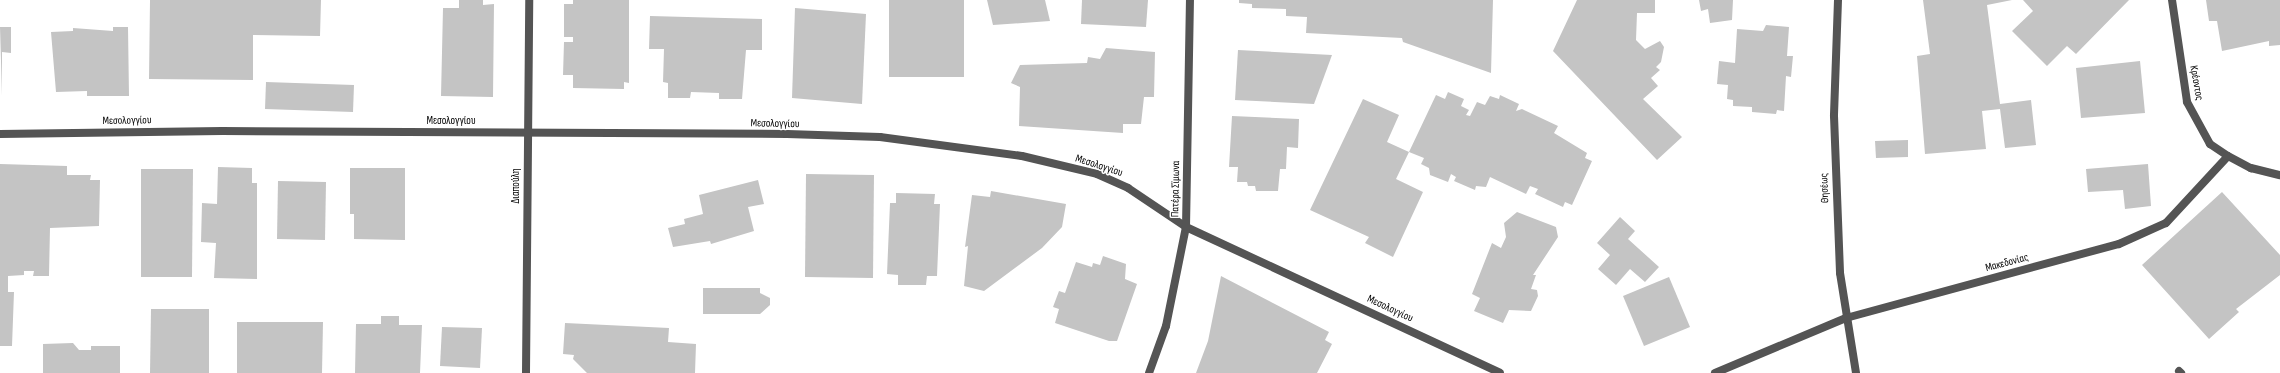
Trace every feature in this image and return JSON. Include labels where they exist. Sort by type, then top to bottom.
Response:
[{"type":"street","name":"Διαπούλη","points":[[526,373],[529,0]]},
{"type":"street","name":"Πατέρα Σϊμωνα","points":[[1149,373],[1168,318],[1186,227],[1190,0]]},
{"type":"street","name":"Θησέως","points":[[1838,0],[1834,116],[1840,273],[1856,373]]},
{"type":"street","name":"Κρέοντος","points":[[2172,0],[2187,102],[2210,144],[2228,156]]},
{"type":"street","name":"Μεσολογγίου","points":[[0,134],[528,132],[880,138],[1022,156],[1097,174],[1128,188],[1186,227],[1500,373]]},
{"type":"street","name":"Μακεδονίας","points":[[1715,373],[1846,318],[2120,244],[2166,223],[2228,156]]},
{"type":"street","points":[[2228,156],[2251,168],[2280,175]]},
{"type":"building","points":[[150,0],[321,0],[320,36],[253,35],[253,80],[149,79]]},
{"type":"building","points":[[459,0],[483,0],[483,5],[494,4],[493,97],[441,96],[443,8],[459,8]]},
{"type":"building","points":[[573,0],[629,0],[629,83],[624,82],[624,89],[573,88],[573,75],[563,75],[564,42],[573,42],[573,37],[564,37],[564,4],[573,4]]},
{"type":"building","points":[[889,0],[964,0],[964,77],[889,77]]},
{"type":"building","points":[[987,0],[1045,0],[1050,21],[993,25]]},
{"type":"building","points":[[1082,0],[1148,0],[1146,27],[1081,24]]},
{"type":"building","points":[[1239,0],[1493,0],[1491,73],[1403,42],[1402,38],[1306,33],[1307,17],[1286,16],[1286,9],[1252,8],[1252,4],[1239,3]]},
{"type":"building","points":[[1577,0],[1655,0],[1655,13],[1637,13],[1636,40],[1645,49],[1660,41],[1664,47],[1661,62],[1656,67],[1660,70],[1651,78],[1658,86],[1643,99],[1682,137],[1657,160],[1553,51]]},
{"type":"building","points":[[1699,0],[1733,0],[1732,20],[1710,23],[1708,9],[1701,11]]},
{"type":"building","points":[[1923,0],[2012,0],[1987,5],[2000,104],[2031,100],[2036,145],[2005,148],[2000,109],[1982,111],[1986,149],[1925,154],[1917,56],[1930,54]]},
{"type":"building","points":[[2023,0],[2129,0],[2076,54],[2067,46],[2047,66],[2012,31],[2033,11]]},
{"type":"building","points":[[2206,0],[2280,0],[2280,45],[2269,46],[2269,41],[2222,51],[2217,21],[2209,21]]},
{"type":"building","points":[[795,8],[866,14],[862,104],[792,98]]},
{"type":"building","points":[[650,16],[762,19],[762,50],[746,50],[742,99],[719,99],[719,93],[691,92],[690,98],[668,98],[668,83],[663,82],[664,49],[649,49]]},
{"type":"building","points":[[1766,25],[1789,27],[1787,56],[1793,56],[1791,77],[1786,76],[1784,111],[1777,110],[1776,114],[1752,112],[1752,107],[1733,106],[1733,100],[1727,99],[1728,85],[1717,84],[1719,61],[1735,63],[1737,29],[1763,31]]},
{"type":"building","points":[[0,27],[11,27],[11,53],[2,52],[2,96]]},
{"type":"building","points":[[113,27],[128,27],[129,96],[87,96],[87,91],[56,92],[51,32],[73,31],[73,28],[113,31]]},
{"type":"building","points":[[1106,48],[1155,52],[1154,97],[1144,97],[1141,124],[1123,124],[1123,133],[1019,126],[1020,87],[1011,83],[1020,65],[1087,63],[1088,57],[1100,59]]},
{"type":"building","points":[[1238,50],[1332,55],[1314,104],[1235,100]]},
{"type":"building","points":[[2140,61],[2145,113],[2081,118],[2076,68]]},
{"type":"building","points":[[266,82],[354,85],[353,112],[265,109]]},
{"type":"building","points":[[1448,92],[1464,99],[1461,106],[1469,110],[1466,115],[1470,116],[1477,102],[1485,105],[1490,96],[1499,99],[1500,95],[1519,104],[1516,111],[1522,109],[1558,126],[1554,133],[1587,153],[1585,158],[1592,161],[1572,205],[1565,202],[1563,207],[1535,194],[1538,189],[1530,186],[1526,194],[1490,177],[1486,187],[1476,186],[1475,190],[1454,181],[1456,177],[1451,174],[1448,182],[1430,175],[1429,168],[1421,164],[1424,158],[1409,152],[1436,95],[1445,99]]},
{"type":"building","points":[[1363,99],[1399,115],[1387,142],[1409,152],[1396,179],[1423,192],[1393,257],[1365,243],[1369,237],[1310,210]]},
{"type":"building","points":[[1232,116],[1299,119],[1298,148],[1287,147],[1286,169],[1280,169],[1278,191],[1256,191],[1255,186],[1248,186],[1247,182],[1237,182],[1238,167],[1229,167]]},
{"type":"building","points":[[1908,140],[1908,157],[1876,158],[1875,141]]},
{"type":"building","points":[[0,164],[67,166],[67,175],[91,175],[90,180],[100,180],[99,226],[50,228],[49,276],[33,276],[34,271],[24,271],[24,275],[8,276],[8,292],[14,292],[12,346],[0,346]]},
{"type":"building","points":[[2148,164],[2151,206],[2125,209],[2123,190],[2088,192],[2086,169]]},
{"type":"building","points":[[218,167],[252,168],[252,183],[257,183],[257,279],[214,278],[216,243],[201,242],[202,203],[217,204]]},
{"type":"building","points":[[350,168],[405,168],[405,240],[354,239],[354,214],[350,214]]},
{"type":"building","points":[[141,169],[193,169],[192,277],[141,277]]},
{"type":"building","points":[[806,174],[874,175],[873,278],[805,277]]},
{"type":"building","points":[[758,180],[764,204],[748,207],[754,231],[711,244],[710,241],[673,247],[668,228],[685,224],[684,219],[703,214],[699,195]]},
{"type":"building","points":[[278,181],[326,182],[325,240],[277,239]]},
{"type":"building","points":[[991,191],[1066,204],[1062,227],[1042,248],[984,291],[964,286],[968,246],[965,247],[972,195],[990,197]]},
{"type":"building","points":[[2222,192],[2280,255],[2280,275],[2236,309],[2239,312],[2209,339],[2142,265]]},
{"type":"building","points":[[896,193],[935,194],[934,204],[940,204],[937,276],[927,276],[926,285],[898,285],[898,275],[887,274],[890,203],[896,203]]},
{"type":"building","points":[[1517,212],[1556,227],[1558,237],[1533,275],[1536,275],[1531,289],[1537,290],[1538,296],[1531,311],[1509,310],[1503,323],[1474,311],[1480,298],[1472,294],[1492,243],[1501,248],[1506,237],[1504,223]]},
{"type":"building","points":[[1620,217],[1635,231],[1628,239],[1659,267],[1645,282],[1630,269],[1616,285],[1598,269],[1610,255],[1597,243]]},
{"type":"building","points":[[1103,256],[1126,264],[1125,279],[1137,284],[1117,341],[1109,341],[1055,323],[1059,309],[1053,307],[1059,291],[1065,293],[1076,262],[1092,267],[1093,263],[1100,265]]},
{"type":"building","points":[[1221,276],[1329,332],[1325,340],[1332,344],[1317,373],[1196,373],[1208,341]]},
{"type":"building","points":[[1669,277],[1690,327],[1644,346],[1623,296]]},
{"type":"building","points":[[703,288],[760,288],[760,293],[770,298],[770,305],[760,314],[703,314]]},
{"type":"building","points":[[151,309],[209,309],[209,373],[150,373]]},
{"type":"building","points":[[381,316],[399,316],[399,325],[422,325],[420,373],[355,373],[356,324],[381,324]]},
{"type":"building","points":[[237,322],[323,322],[322,373],[237,373]]},
{"type":"building","points":[[565,323],[669,328],[668,342],[696,344],[695,373],[587,373],[573,359],[574,355],[563,354]]},
{"type":"building","points":[[442,327],[482,328],[480,368],[440,366]]},
{"type":"building","points":[[73,343],[79,350],[91,350],[91,346],[120,346],[120,373],[43,373],[43,344]]}]
